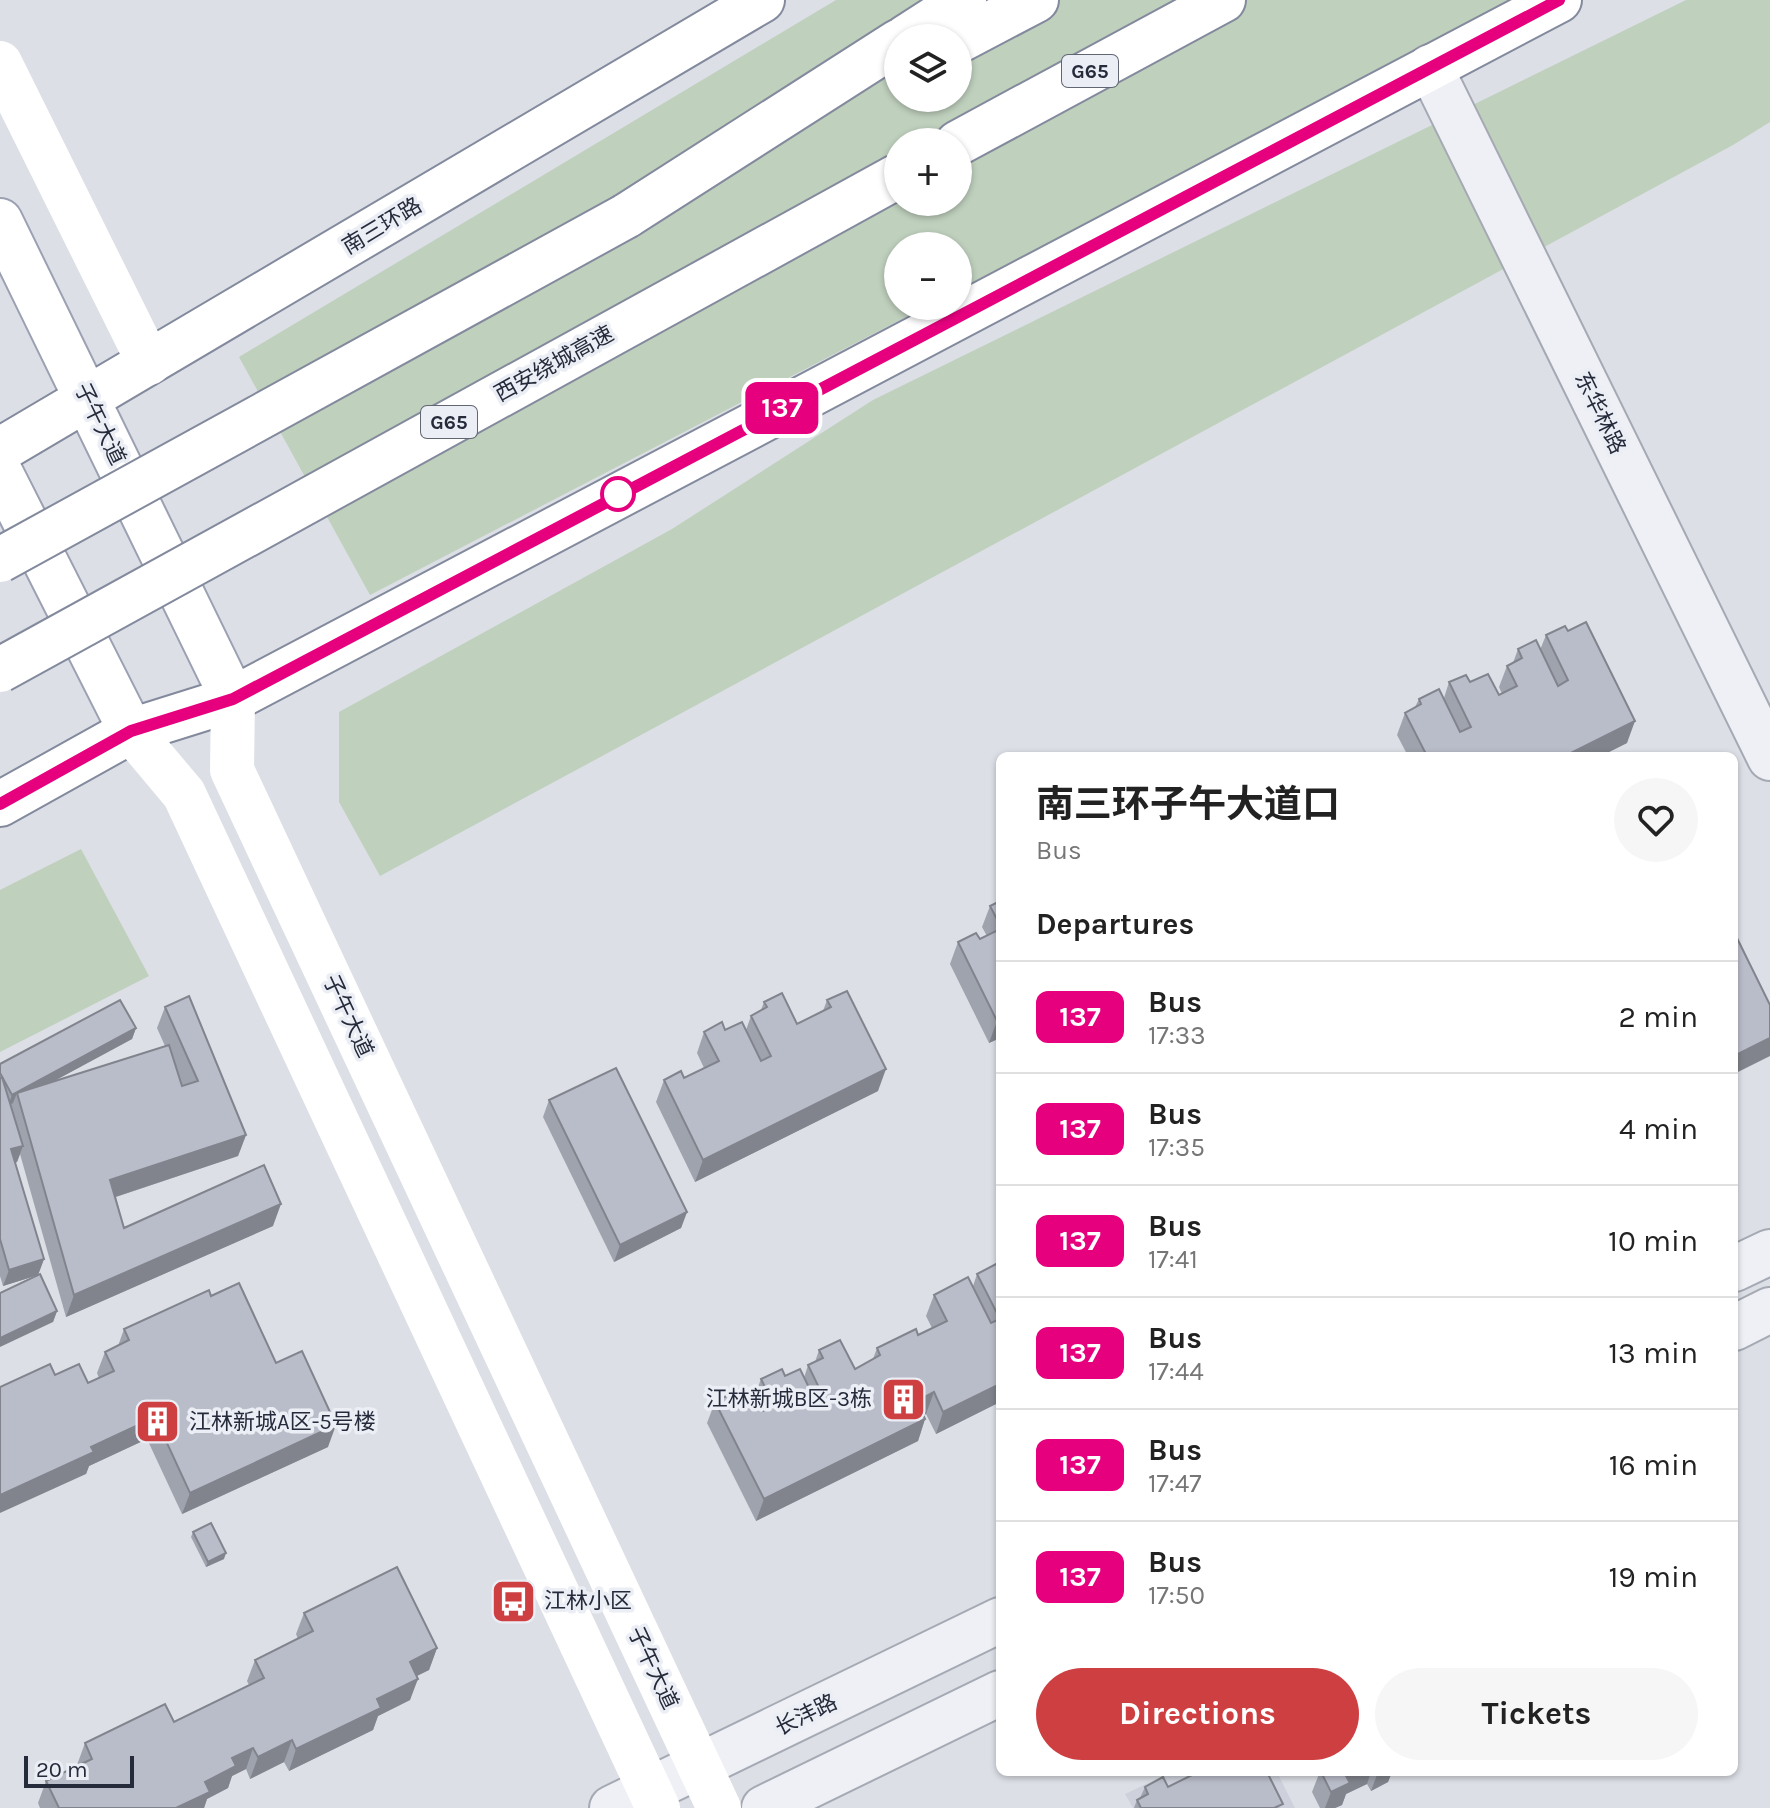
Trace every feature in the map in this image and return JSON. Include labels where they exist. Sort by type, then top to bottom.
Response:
[{"type":"main road","name":"南三环路","points":[[0,450],[762,0]]},
{"type":"main road","points":[[927,24],[964,0]]},
{"type":"main road","points":[[972,34],[1036,0]]},
{"type":"main road","name":"G65","points":[[972,135],[1223,0]]},
{"type":"main road","points":[[0,804],[131,731],[233,699],[1559,0]]},
{"type":"main road","points":[[626,216],[884,51]]},
{"type":"main road","points":[[0,63],[149,363]]},
{"type":"main road","points":[[0,560],[626,216],[884,80]]},
{"type":"main road","name":"西安绕城高速","points":[[0,670],[884,184]]},
{"type":"main road","name":"子午大道","points":[[0,221],[233,699],[232,770],[719,1808]]},
{"type":"main road","points":[[0,472],[131,731],[184,794],[640,1802]]},
{"type":"street","name":"东华林路","points":[[1430,67],[1770,758]]},
{"type":"street","points":[[1738,1267],[1770,1252]]},
{"type":"street","points":[[1738,1326],[1770,1310]]},
{"type":"street","name":"长沣路","points":[[640,1802],[700,1766],[996,1622]]},
{"type":"street","points":[[764,1808],[996,1695]]},
{"type":"shaded area","points":[[1163,1776],[1279,1776],[1295,1808],[1133,1808],[1125,1794]]},
{"type":"green space","points":[[836,0],[1515,0],[972,283],[972,232],[884,232],[884,320],[900,320],[370,595],[239,357]]},
{"type":"green space","points":[[1686,0],[1770,0],[1770,122],[1733,145],[380,876],[339,802],[339,712],[672,529],[873,400]]},
{"type":"green space","points":[[81,849],[149,976],[0,1052],[0,890]]},
{"type":"building","points":[[1586,622],[1635,721],[1573,752],[1425,752],[1405,713],[1421,704],[1419,699],[1439,689],[1460,732],[1471,727],[1449,682],[1466,675],[1470,682],[1488,674],[1499,695],[1517,686],[1507,666],[1522,658],[1518,649],[1536,640],[1558,686],[1568,680],[1546,635],[1565,626],[1568,631]]},
{"type":"building","points":[[996,903],[996,917],[990,906]]},
{"type":"building","points":[[996,931],[996,1019],[958,942],[976,933],[980,939]]},
{"type":"building","points":[[1738,940],[1770,1005],[1770,1038],[1738,1054]]},
{"type":"building","points":[[847,991],[886,1069],[703,1160],[664,1080],[681,1071],[684,1078],[719,1061],[704,1032],[722,1022],[725,1030],[742,1022],[761,1061],[771,1056],[751,1016],[767,1007],[764,1002],[782,993],[797,1024],[831,1007],[827,1000]]},
{"type":"building","points":[[189,996],[246,1135],[110,1180],[124,1228],[264,1165],[281,1204],[74,1295],[17,1093],[169,1045],[182,1086],[198,1081],[165,1007]]},
{"type":"building","points":[[120,1000],[136,1028],[12,1095],[0,1073],[0,1064]]},
{"type":"building","points":[[616,1068],[687,1212],[620,1245],[549,1100]]},
{"type":"building","points":[[2,1077],[23,1146],[11,1149],[44,1259],[9,1270],[0,1239]]},
{"type":"building","points":[[996,1264],[996,1311],[977,1274]]},
{"type":"building","points":[[40,1274],[57,1311],[0,1338],[0,1293]]},
{"type":"building","name":"江林新城B区-3栋","points":[[968,1277],[991,1323],[996,1321],[996,1386],[943,1412],[934,1392],[917,1401],[925,1419],[764,1499],[715,1402],[734,1392],[737,1398],[752,1390],[763,1411],[774,1405],[761,1379],[782,1369],[785,1376],[800,1369],[818,1406],[826,1402],[808,1365],[823,1358],[819,1350],[840,1340],[855,1369],[880,1355],[877,1348],[916,1329],[918,1335],[947,1321],[934,1295]]},
{"type":"building","name":"江林新城A区-5号楼","points":[[239,1283],[276,1363],[302,1351],[336,1425],[190,1493],[155,1417],[91,1447],[94,1452],[0,1495],[0,1387],[50,1364],[55,1375],[79,1364],[88,1383],[114,1371],[105,1352],[129,1340],[124,1329],[209,1290],[211,1296]]},
{"type":"building","points":[[211,1523],[226,1553],[208,1562],[193,1532]]},
{"type":"building","points":[[397,1567],[437,1648],[410,1662],[418,1679],[377,1699],[381,1708],[296,1749],[292,1740],[258,1757],[253,1748],[232,1758],[236,1766],[205,1782],[210,1792],[176,1808],[59,1808],[46,1781],[92,1759],[85,1743],[165,1704],[174,1722],[264,1678],[255,1660],[313,1631],[304,1613]]},
{"type":"building","points":[[1190,1776],[1269,1776],[1283,1804],[1274,1808],[1141,1808],[1137,1800],[1148,1794],[1145,1787],[1163,1777],[1168,1787]]},
{"type":"building","points":[[1323,1776],[1346,1776],[1350,1783],[1331,1792]]},
{"type":"bus line","name":"137","points":[[0,804],[131,731],[233,699],[1559,0]]},
{"type":"place","name":"江林新城B区-3栋","points":[[903,1399]]},
{"type":"place","name":"江林新城A区-5号楼","points":[[158,1422]]},
{"type":"place","name":"江林小区","points":[[513,1601]]}]
